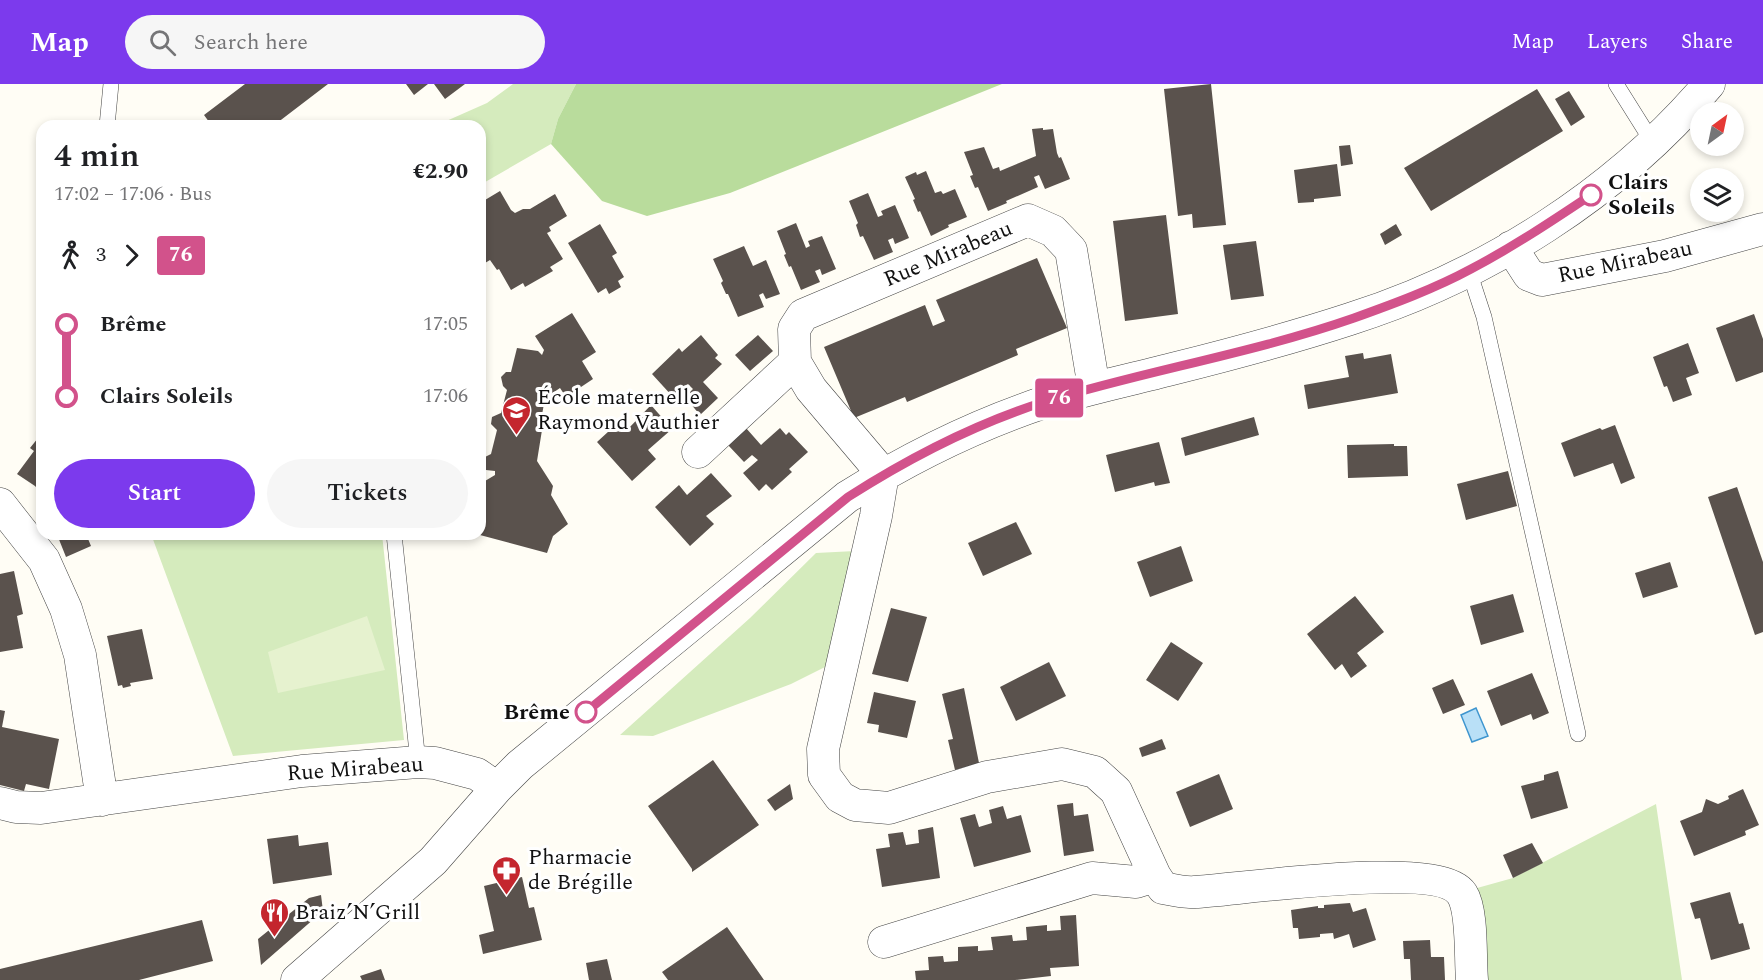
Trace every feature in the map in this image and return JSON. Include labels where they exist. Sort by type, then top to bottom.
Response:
[{"type":"street","points":[[297,980],[433,861],[520,765],[848,497],[883,474],[976,428],[1045,402],[1353,318],[1410,297],[1469,270],[1511,248],[1591,195],[1653,143],[1709,84]]},
{"type":"street","name":"Rue Mirabeau","points":[[883,474],[811,389],[795,362],[794,329],[802,315],[1028,220],[1053,231],[1071,250],[1094,388]]},
{"type":"street","name":"Rue Mirabeau","points":[[1511,248],[1529,275],[1542,280],[1761,235]]},
{"type":"street","points":[[698,452],[795,362]]},
{"type":"street","points":[[883,474],[876,516],[823,749],[824,775],[840,797],[855,805],[889,808],[987,777],[1062,764],[1095,772],[1116,791],[1155,876],[1163,888],[1192,892],[1316,879],[1395,878],[1448,884],[1461,892],[1468,908],[1472,980]]},
{"type":"street","points":[[0,504],[44,560],[66,609],[80,655],[102,800]]},
{"type":"street","name":"Rue Mirabeau","points":[[0,803],[16,807],[41,808],[302,771],[418,762],[435,763],[477,774],[496,789]]},
{"type":"street","points":[[884,942],[1092,878],[1136,882],[1155,876]]},
{"type":"lane","points":[[108,120],[111,84]]},
{"type":"lane","points":[[1616,84],[1653,143]]},
{"type":"lane","points":[[1469,270],[1484,317],[1578,734]]},
{"type":"lane","points":[[395,540],[418,762]]},
{"type":"green space","points":[[513,84],[576,84],[558,119],[551,144],[486,182],[486,120],[449,120],[487,103]]},
{"type":"green space","points":[[576,84],[1002,84],[730,193],[647,216],[602,201],[551,144],[558,119]]},
{"type":"green space","points":[[153,540],[383,540],[404,740],[233,756]]},
{"type":"green space","points":[[855,551],[829,665],[791,684],[653,736],[620,735],[750,618],[816,553]]},
{"type":"green space","points":[[367,616],[385,670],[278,693],[268,652]]},
{"type":"green space","points":[[1656,804],[1682,980],[1479,980],[1470,890],[1513,878]]},
{"type":"water","points":[[1476,708],[1488,736],[1472,742],[1461,715]]},
{"type":"building","points":[[245,84],[328,84],[281,120],[208,120],[204,115]]},
{"type":"building","points":[[406,84],[428,84],[414,95]]},
{"type":"building","points":[[434,84],[465,84],[445,99]]},
{"type":"building","points":[[1211,84],[1226,225],[1193,228],[1192,214],[1178,216],[1164,89]]},
{"type":"building","points":[[1537,89],[1563,131],[1431,211],[1404,168]]},
{"type":"building","points":[[1569,91],[1585,117],[1571,126],[1555,99]]},
{"type":"building","points":[[1043,128],[1043,130],[1053,129],[1057,153],[1070,179],[1045,189],[1039,175],[1034,177],[1038,187],[988,211],[978,187],[975,188],[970,176],[973,175],[964,152],[984,147],[993,169],[999,167],[1000,171],[1036,156],[1032,129]]},
{"type":"building","points":[[1350,145],[1353,164],[1341,166],[1339,146]]},
{"type":"building","points":[[1337,164],[1341,196],[1298,203],[1294,170]]},
{"type":"building","points":[[926,171],[935,193],[941,191],[943,194],[955,189],[967,217],[931,236],[920,211],[918,212],[905,177]]},
{"type":"building","points":[[500,191],[515,213],[523,209],[530,209],[555,194],[567,216],[549,227],[551,231],[547,233],[563,259],[550,267],[553,271],[525,287],[523,283],[511,290],[499,269],[497,270],[490,260],[486,262],[486,199]]},
{"type":"building","points":[[868,193],[878,217],[883,215],[881,211],[895,205],[909,238],[895,244],[893,238],[888,240],[893,252],[874,260],[863,236],[860,237],[856,225],[858,223],[849,201]]},
{"type":"building","points":[[1166,215],[1178,314],[1125,321],[1113,221]]},
{"type":"building","points":[[796,223],[806,248],[810,246],[808,241],[822,236],[836,269],[822,275],[820,269],[815,271],[820,282],[801,290],[784,255],[786,254],[777,231]]},
{"type":"building","points":[[600,224],[617,253],[612,256],[624,277],[618,281],[621,287],[609,294],[606,288],[598,293],[568,243]]},
{"type":"building","points":[[1396,224],[1402,235],[1385,245],[1380,234]]},
{"type":"building","points":[[1256,241],[1264,296],[1231,300],[1223,245]]},
{"type":"building","points":[[744,246],[753,266],[766,260],[780,294],[766,299],[763,293],[759,295],[764,307],[738,317],[721,283],[723,281],[713,259]]},
{"type":"building","points":[[1037,258],[1067,328],[1016,349],[1018,355],[907,402],[905,397],[854,418],[824,347],[925,305],[933,326],[945,321],[936,300]]},
{"type":"building","points":[[572,313],[596,352],[582,361],[593,379],[566,397],[560,388],[545,398],[537,461],[553,486],[551,495],[568,524],[553,536],[547,553],[486,537],[486,480],[495,475],[495,471],[486,470],[486,456],[491,454],[497,430],[491,424],[492,417],[501,413],[507,390],[503,386],[501,377],[506,372],[511,372],[517,348],[538,351],[542,355],[544,350],[535,336]]},
{"type":"building","points":[[1754,314],[1763,339],[1763,372],[1736,382],[1716,328]]},
{"type":"building","points":[[701,335],[718,355],[715,358],[722,364],[703,382],[718,398],[700,415],[685,397],[693,389],[688,384],[673,397],[652,374],[679,348],[682,352]]},
{"type":"building","points":[[758,335],[773,351],[750,371],[735,355]]},
{"type":"building","points":[[1688,343],[1699,373],[1686,378],[1692,395],[1673,402],[1667,386],[1664,387],[1653,357]]},
{"type":"building","points":[[1363,353],[1364,359],[1391,354],[1398,393],[1308,409],[1304,385],[1349,377],[1345,356]]},
{"type":"building","points":[[651,405],[672,429],[648,450],[656,459],[632,481],[597,442],[621,420],[628,429]]},
{"type":"building","points":[[1254,417],[1259,435],[1185,456],[1181,438]]},
{"type":"building","points":[[1615,425],[1635,478],[1621,484],[1613,463],[1574,477],[1561,443],[1600,428],[1602,430]]},
{"type":"building","points":[[746,428],[761,445],[780,428],[786,435],[789,432],[808,452],[789,469],[792,472],[772,490],[766,484],[759,491],[743,473],[758,460],[752,455],[744,462],[728,445]]},
{"type":"building","points":[[36,440],[36,487],[17,474],[34,451],[30,448]]},
{"type":"building","points":[[1159,442],[1170,483],[1155,486],[1154,482],[1115,492],[1106,455]]},
{"type":"building","points":[[1394,444],[1394,446],[1407,446],[1408,476],[1348,478],[1347,445]]},
{"type":"building","points":[[1508,471],[1517,506],[1466,520],[1457,484]]},
{"type":"building","points":[[711,473],[732,496],[706,516],[714,524],[690,546],[655,507],[679,485],[687,495]]},
{"type":"building","points":[[1737,487],[1763,562],[1763,632],[1755,635],[1708,497]]},
{"type":"building","points":[[1016,522],[1032,554],[983,576],[968,543]]},
{"type":"building","points":[[59,540],[88,540],[91,546],[66,557]]},
{"type":"building","points":[[1181,546],[1193,581],[1150,597],[1137,562]]},
{"type":"building","points":[[1670,562],[1678,587],[1643,598],[1635,573]]},
{"type":"building","points":[[14,571],[23,614],[17,616],[23,648],[0,652],[0,574]]},
{"type":"building","points":[[1513,594],[1524,632],[1481,645],[1470,606]]},
{"type":"building","points":[[1355,596],[1384,632],[1357,653],[1367,666],[1351,678],[1342,664],[1335,670],[1307,634]]},
{"type":"building","points":[[891,608],[927,617],[908,682],[872,674]]},
{"type":"building","points":[[142,629],[153,679],[130,683],[131,686],[123,688],[122,685],[118,686],[107,636]]},
{"type":"building","points":[[1171,642],[1203,663],[1178,701],[1146,680]]},
{"type":"building","points":[[1049,662],[1066,696],[1016,721],[1000,687]]},
{"type":"building","points":[[1532,673],[1549,713],[1533,720],[1531,714],[1501,726],[1487,691]]},
{"type":"building","points":[[1453,679],[1465,705],[1443,714],[1432,688]]},
{"type":"building","points":[[964,688],[979,763],[955,770],[948,740],[953,739],[942,694]]},
{"type":"building","points":[[874,692],[916,701],[907,738],[878,732],[879,725],[867,723]]},
{"type":"building","points":[[0,710],[5,711],[2,727],[59,739],[49,789],[26,784],[24,791],[0,785]]},
{"type":"building","points":[[1162,739],[1166,749],[1142,757],[1139,748]]},
{"type":"building","points":[[713,760],[759,825],[692,872],[648,806]]},
{"type":"building","points":[[1558,771],[1568,808],[1531,819],[1521,786],[1544,780],[1544,775]]},
{"type":"building","points":[[1219,774],[1233,809],[1190,827],[1176,792]]},
{"type":"building","points":[[790,784],[793,799],[775,811],[767,800]]},
{"type":"building","points":[[1743,789],[1759,825],[1745,831],[1746,835],[1694,856],[1680,821],[1702,812],[1706,799],[1718,804]]},
{"type":"building","points":[[1073,803],[1074,816],[1088,814],[1094,851],[1064,856],[1057,805]]},
{"type":"building","points":[[1003,806],[1007,819],[1021,815],[1031,852],[974,867],[960,818],[975,814],[979,827],[992,823],[989,810]]},
{"type":"building","points":[[933,827],[940,878],[882,887],[876,849],[890,847],[888,834],[903,832],[906,845],[919,843],[918,830]]},
{"type":"building","points":[[298,835],[299,846],[328,842],[332,875],[273,884],[267,839]]},
{"type":"building","points":[[1532,843],[1543,863],[1513,878],[1503,855]]},
{"type":"building","points":[[522,877],[529,908],[534,907],[542,940],[483,954],[479,935],[494,931],[484,886]]},
{"type":"building","points":[[1730,892],[1739,924],[1743,923],[1750,949],[1711,960],[1700,918],[1695,919],[1690,903]]},
{"type":"building","points":[[321,895],[323,911],[261,965],[258,939],[309,898]]},
{"type":"building","points":[[1350,903],[1353,912],[1366,908],[1376,940],[1353,948],[1349,934],[1334,939],[1333,933],[1299,939],[1298,928],[1293,928],[1291,910],[1318,906],[1318,908],[1324,908],[1324,905]]},
{"type":"building","points":[[1076,915],[1079,966],[1050,968],[1051,976],[1015,980],[916,980],[915,971],[929,970],[928,957],[943,956],[944,962],[958,961],[958,947],[978,946],[978,951],[993,950],[991,937],[1012,935],[1013,941],[1027,940],[1026,927],[1047,925],[1047,931],[1061,930],[1060,916]]},
{"type":"building","points":[[202,920],[213,961],[139,980],[0,980],[0,969]]},
{"type":"building","points":[[727,927],[764,980],[668,980],[662,972]]},
{"type":"building","points":[[1430,940],[1431,957],[1444,957],[1445,980],[1411,980],[1410,959],[1404,959],[1403,941]]},
{"type":"building","points":[[607,959],[612,980],[589,980],[586,963]]},
{"type":"building","points":[[381,969],[385,980],[362,980],[360,976]]},
{"type":"bus line","name":"76","points":[[586,712],[848,497],[883,474],[976,428],[1045,402],[1283,339],[1353,318],[1410,297],[1511,248],[1591,195]]},
{"type":"place","name":"Clairs Soleils","points":[[1591,195]]},
{"type":"place","name":"École maternelle Raymond Vauthier","points":[[516,436]]},
{"type":"place","name":"Brême","points":[[586,712]]},
{"type":"place","name":"Pharmacie de Brégille","points":[[507,896]]},
{"type":"place","name":"Braiz’N’Grill","points":[[274,938]]}]
